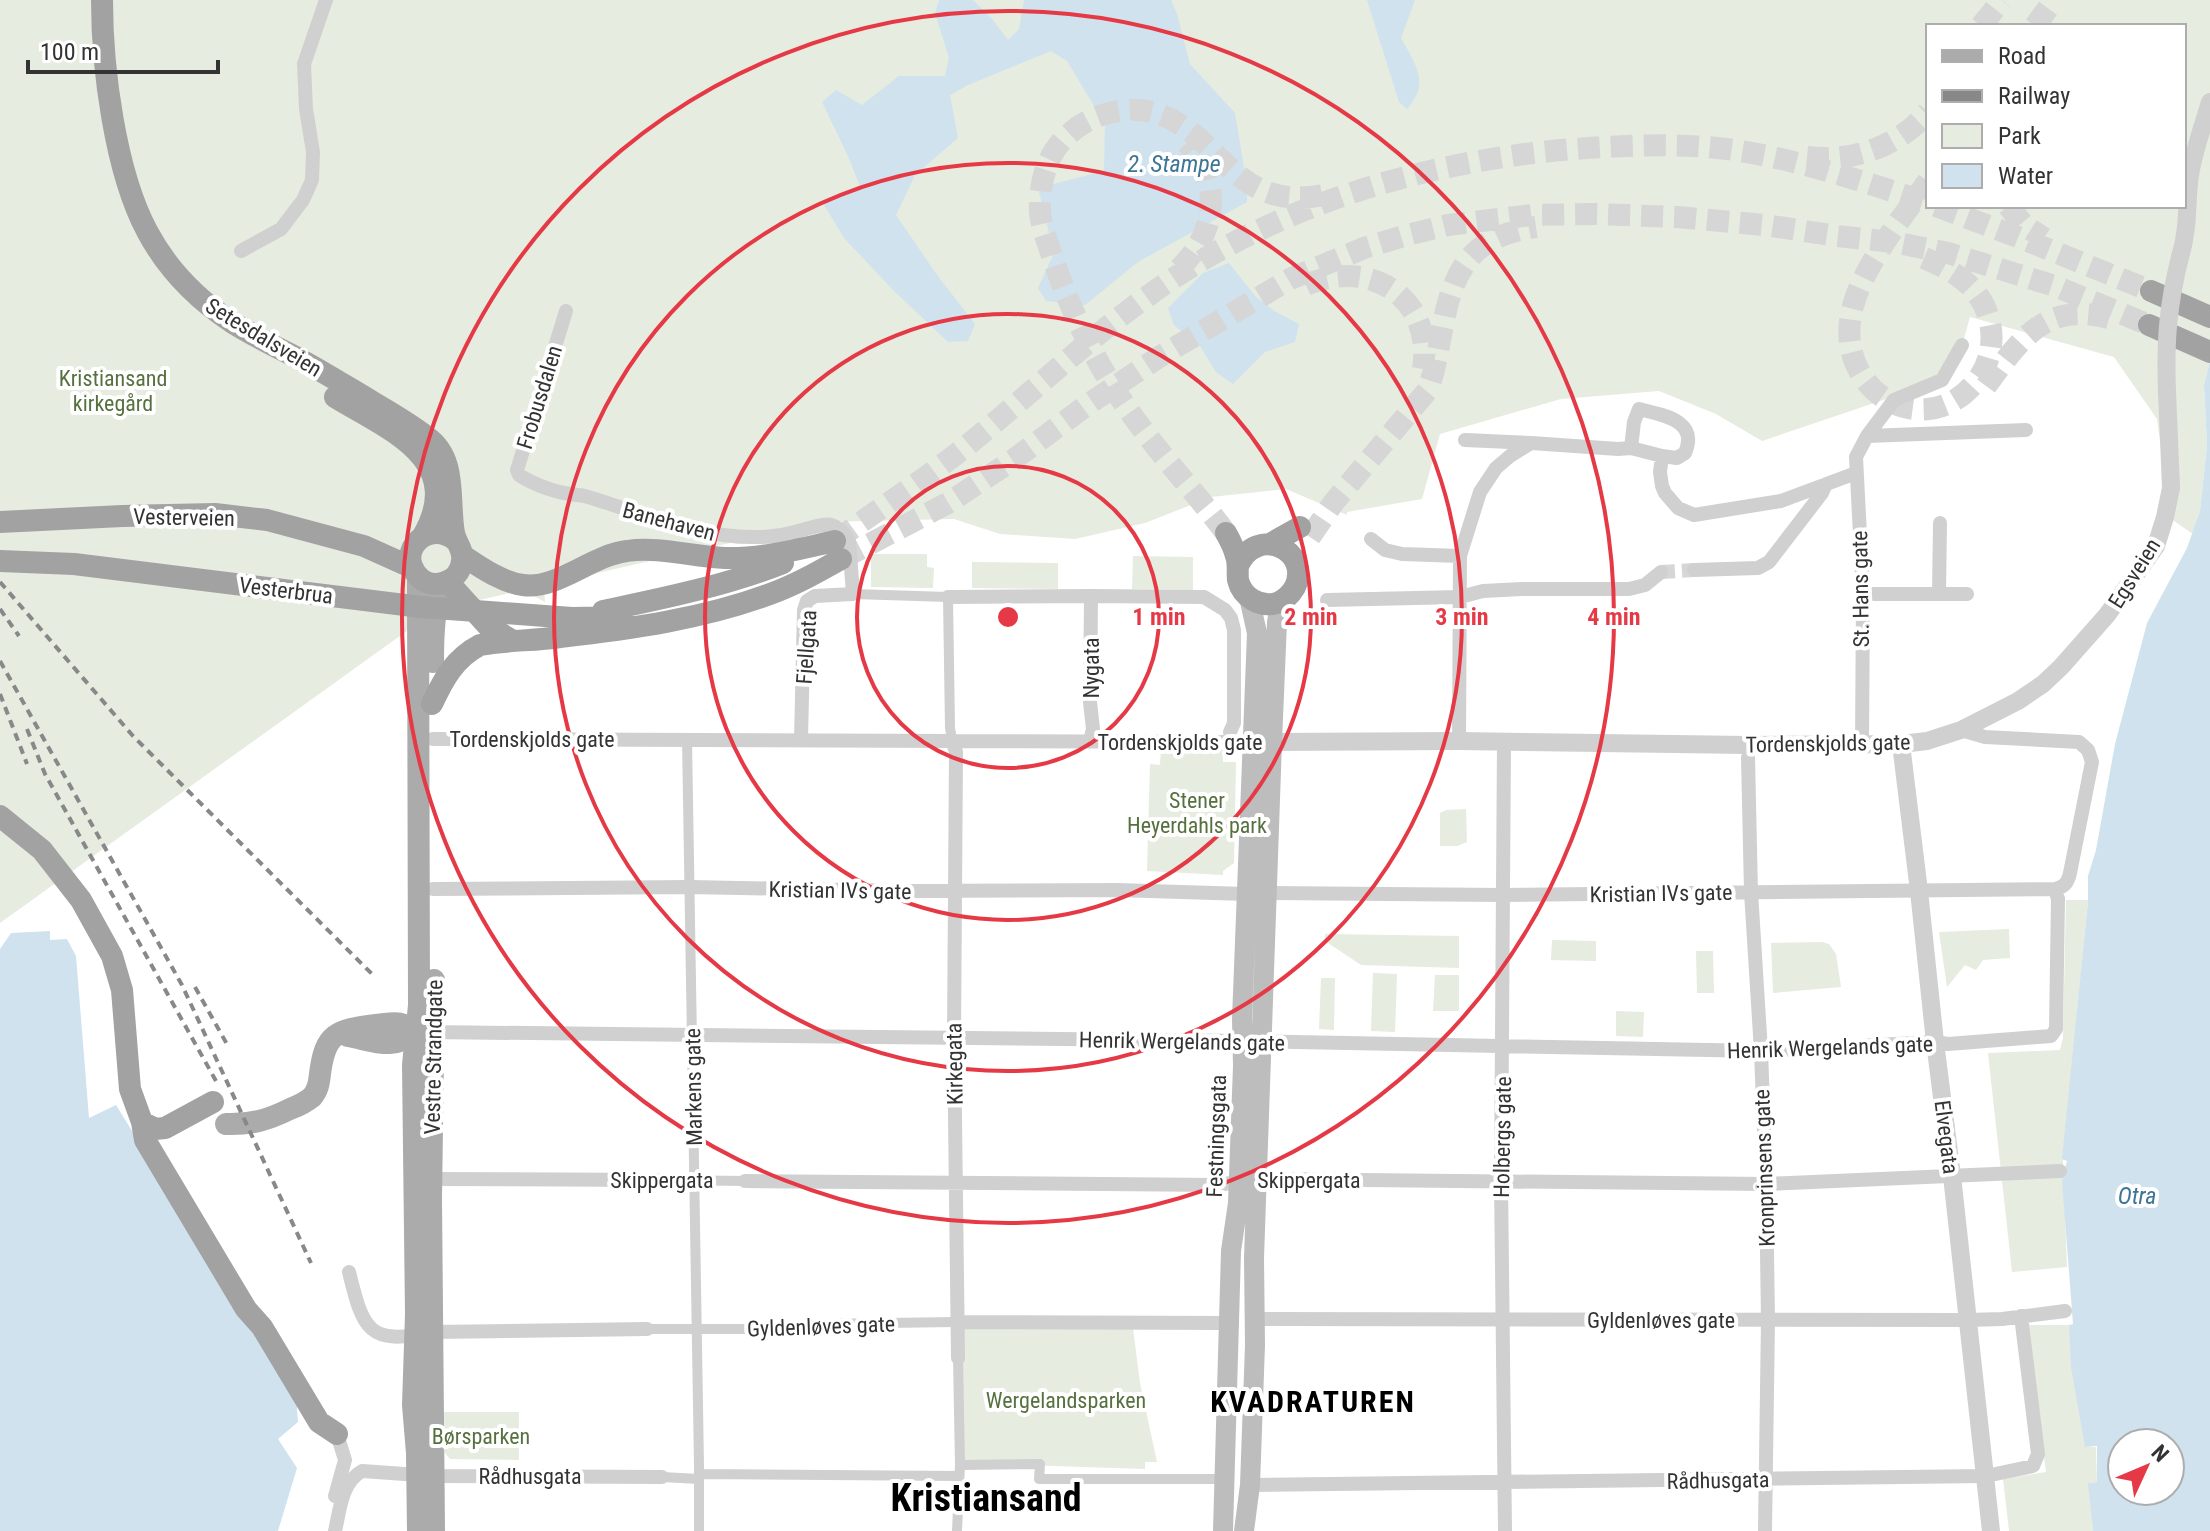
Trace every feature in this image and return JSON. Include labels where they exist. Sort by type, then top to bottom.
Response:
[{"type":"highway","name":"Setesdalsveien","points":[[87,0],[91,59],[113,179],[130,227],[150,263],[180,298],[217,329],[296,370],[418,450],[430,467],[435,498],[430,522],[420,540]]},
{"type":"highway","name":"Setesdalsveien","points":[[102,0],[104,48],[114,123],[134,200],[155,244],[178,276],[217,313],[396,416],[434,442],[448,469],[450,506],[459,548]]},
{"type":"highway","points":[[2151,291],[2204,315]]},
{"type":"highway","points":[[2149,325],[2204,350]]},
{"type":"highway","name":"Vesterveien","points":[[5,522],[215,514],[267,520],[364,546],[415,572]]},
{"type":"highway","points":[[1238,566],[1249,550],[1266,544],[1305,532],[1297,566],[1297,583],[1288,597],[1264,604],[1249,597],[1240,586],[1232,529],[1266,544],[1280,546],[1289,552],[1297,566]]},
{"type":"highway","points":[[459,548],[460,571],[445,583],[429,583],[415,572],[411,558],[420,540],[440,533],[459,548],[493,575],[522,585],[553,581],[609,555],[626,551],[752,558],[838,550]]},
{"type":"highway","name":"Vesterveien","points":[[364,546],[420,540]]},
{"type":"highway","points":[[432,704],[444,677],[455,663],[480,645],[555,638],[670,621],[711,611],[788,587],[838,550]]},
{"type":"highway","name":"Vesterbrua","points":[[0,561],[87,565],[421,607],[572,618],[740,578],[792,560],[838,550]]},
{"type":"highway","points":[[445,583],[488,626],[513,641]]},
{"type":"highway","points":[[0,816],[42,850],[81,900],[112,956],[122,990],[130,1089],[145,1140],[246,1309],[262,1327],[319,1422],[337,1434]]},
{"type":"highway","points":[[142,1122],[155,1129],[165,1128],[213,1102]]},
{"type":"main road","name":"Vestre Strandgate","points":[[415,572],[419,1005],[424,1032],[425,1475],[418,1531]]},
{"type":"main road","name":"Vestre Strandgate","points":[[226,1124],[260,1122],[311,1098],[318,1088],[323,1052],[327,1043],[339,1034],[389,1044],[405,1042],[424,1032],[434,1005],[433,632],[437,598],[445,583]]},
{"type":"main road","points":[[1249,597],[1257,633],[1262,742]]},
{"type":"main road","points":[[1262,742],[1281,601]]},
{"type":"main road","name":"Festningsgata","points":[[1252,1041],[1267,893],[1262,742]]},
{"type":"main road","name":"Festningsgata","points":[[1244,1531],[1250,1485],[1256,1319],[1248,1180],[1252,1041],[1246,894],[1262,742]]},
{"type":"main road","name":"Festningsgata","points":[[1223,1531],[1231,1251],[1238,1203],[1248,1180]]},
{"type":"main road","name":"Vestre Strandgate","points":[[425,1475],[434,1531]]},
{"type":"street","points":[[241,251],[281,229],[303,200],[312,180],[313,152],[305,100],[304,64],[326,0]]},
{"type":"street","name":"Egsveien","points":[[1927,741],[1961,730],[2018,701],[2043,684],[2107,615],[2156,546],[2171,488],[2166,334],[2172,287],[2187,227],[2192,163],[2210,102]]},
{"type":"street","name":"Frobusdalen","points":[[526,480],[517,470],[566,311]]},
{"type":"street","points":[[1867,436],[1894,400],[1942,380],[1962,345]]},
{"type":"street","points":[[1465,440],[1631,448],[1677,458],[1685,453],[1689,437],[1676,419],[1639,409],[1631,448]]},
{"type":"street","points":[[1867,436],[2026,430]]},
{"type":"street","name":"St. Hans gate","points":[[1862,745],[1863,594],[1856,457],[1867,436]]},
{"type":"street","points":[[1459,741],[1460,556],[1480,492],[1496,468],[1531,443]]},
{"type":"street","points":[[1662,456],[1660,472],[1665,493],[1678,508],[1694,515],[1781,501],[1856,473]]},
{"type":"street","name":"Banehaven","points":[[526,480],[674,525],[719,535],[762,537],[786,535],[824,523],[836,527],[849,541],[853,594]]},
{"type":"street","points":[[1694,570],[1758,568],[1769,562],[1826,484]]},
{"type":"street","points":[[1939,594],[1940,523]]},
{"type":"street","points":[[1371,539],[1385,550],[1402,554],[1460,556]]},
{"type":"street","points":[[1327,600],[1460,597],[1483,591],[1522,589],[1629,589],[1645,585],[1661,572]]},
{"type":"street","points":[[853,594],[1204,597],[1225,610],[1234,630],[1234,723],[1230,732]]},
{"type":"street","name":"Fjellgata","points":[[801,739],[804,610],[807,601],[815,596],[853,594]]},
{"type":"street","points":[[1863,594],[1967,594]]},
{"type":"street","name":"Nygata","points":[[1090,741],[1093,729],[1090,702],[1091,596]]},
{"type":"street","name":"Kirkegata","points":[[948,597],[950,728],[956,752],[957,1531]]},
{"type":"street","points":[[1941,1043],[2051,1036],[2056,1029],[2058,899],[2055,889],[2068,882],[2092,762],[2088,750],[2079,742],[1985,737],[1961,730]]},
{"type":"street","name":"Tordenskjolds gate","points":[[433,739],[1862,745],[1927,741]]},
{"type":"street","name":"Markens gate","points":[[687,739],[699,1531]]},
{"type":"street","name":"Holbergs gate","points":[[1504,743],[1501,1180],[1505,1531]]},
{"type":"street","name":"Elvegata","points":[[1901,744],[1941,1043],[1952,1176],[1991,1531]]},
{"type":"street","name":"Kronprinsens gate","points":[[1748,757],[1751,892],[1766,1184],[1765,1531]]},
{"type":"street","name":"Kristian IVs gate","points":[[433,889],[690,887],[1246,894]]},
{"type":"street","name":"Kristian IVs gate","points":[[1267,893],[1503,895],[2055,889]]},
{"type":"street","name":"Henrik Wergelands gate","points":[[424,1032],[1252,1041],[1761,1051],[1941,1043]]},
{"type":"street","name":"Skippergata","points":[[423,1179],[1218,1185],[1248,1180],[1766,1184],[2060,1171]]},
{"type":"street","name":"Gyldenløves gate","points":[[349,1272],[358,1308],[370,1329],[378,1335],[389,1337],[647,1329],[795,1329],[815,1324],[1228,1323]]},
{"type":"street","name":"Gyldenløves gate","points":[[1256,1319],[1968,1320],[2065,1311]]},
{"type":"street","name":"Rådhusgata","points":[[1250,1485],[1986,1476],[2033,1466],[2038,1454],[2021,1316]]},
{"type":"street","points":[[327,1531],[345,1460],[337,1434]]},
{"type":"street","name":"Rådhusgata","points":[[335,1531],[346,1486],[362,1471],[425,1475],[662,1477],[959,1470],[1040,1464],[1039,1479],[1215,1479]]},
{"type":"green space","name":"Kristiansand kirkegård","points":[[0,0],[2210,0],[2210,361],[2204,385],[2207,445],[2200,511],[2193,534],[2171,519],[2157,419],[2114,357],[1970,317],[1949,372],[1892,397],[1762,441],[1716,414],[1659,391],[1561,399],[1440,434],[1422,499],[1347,512],[1347,515],[1286,489],[1211,497],[1145,523],[1075,539],[1000,534],[954,519],[823,522],[544,585],[545,602],[523,590],[436,610],[0,923]]},
{"type":"green space","points":[[871,554],[927,554],[927,567],[934,568],[933,588],[871,587]]},
{"type":"green space","points":[[1133,556],[1193,557],[1193,590],[1132,589]]},
{"type":"green space","points":[[972,562],[1058,563],[1058,589],[972,588]]},
{"type":"green space","name":"Stener Heyerdahls park","points":[[1161,747],[1223,748],[1223,762],[1236,762],[1234,863],[1223,871],[1223,875],[1147,871],[1150,764],[1160,765]]},
{"type":"green space","points":[[1466,809],[1467,842],[1457,846],[1440,846],[1440,813]]},
{"type":"green space","points":[[2066,900],[2088,900],[2063,1161],[2067,1267],[2012,1272],[1988,1053],[2060,1050],[2063,1038]]},
{"type":"green space","points":[[2009,929],[2010,958],[1983,960],[1976,970],[1965,965],[1947,987],[1939,932]]},
{"type":"green space","points":[[1325,934],[1459,936],[1459,968],[1361,965],[1325,941]]},
{"type":"green space","points":[[1552,940],[1596,941],[1596,961],[1551,960]]},
{"type":"green space","points":[[1771,943],[1829,944],[1836,954],[1841,987],[1773,993]]},
{"type":"green space","points":[[1696,951],[1713,951],[1714,993],[1697,993]]},
{"type":"green space","points":[[1373,973],[1397,974],[1395,1032],[1371,1031]]},
{"type":"green space","points":[[1435,975],[1459,975],[1459,1011],[1433,1011]]},
{"type":"green space","points":[[1321,978],[1335,978],[1334,1030],[1319,1029]]},
{"type":"green space","points":[[1616,1011],[1644,1012],[1643,1037],[1616,1036]]},
{"type":"green space","name":"Wergelandsparken","points":[[959,1322],[1133,1328],[1140,1383],[1157,1462],[1145,1462],[1145,1469],[961,1463]]},
{"type":"green space","points":[[2027,1325],[2069,1325],[2086,1447],[2096,1447],[2097,1482],[2089,1483],[2093,1531],[2009,1531],[2003,1479],[2046,1472]]},
{"type":"green space","name":"Børsparken","points":[[444,1412],[519,1412],[519,1460],[450,1459],[445,1453]]},
{"type":"water","name":"2. Stampe","points":[[939,0],[973,0],[1008,40],[1019,29],[1024,0],[1171,0],[1190,64],[1235,113],[1247,202],[1138,262],[1085,305],[1046,301],[1038,288],[1054,253],[1038,188],[1104,171],[1105,124],[1067,61],[1051,51],[968,85],[950,95],[958,138],[915,175],[896,215],[975,324],[968,341],[948,342],[844,238],[823,203],[860,186],[822,102],[836,90],[862,105],[899,76],[945,76],[949,58],[935,13]]},
{"type":"water","points":[[1367,0],[1415,0],[1401,38],[1415,65],[1419,82],[1414,100],[1407,109],[1399,102]]},
{"type":"water","points":[[1229,263],[1255,296],[1299,324],[1295,342],[1265,352],[1233,384],[1216,372],[1200,346],[1174,325],[1168,308],[1203,273]]},
{"type":"water","name":"Otra","points":[[2210,361],[2210,1531],[2093,1531],[2088,1483],[2097,1482],[2097,1446],[2085,1447],[2071,1367],[2069,1325],[2073,1324],[2062,1181],[2067,1161],[2062,1159],[2088,876],[2096,850],[2115,744],[2147,623],[2187,548],[2200,511],[2207,445],[2204,385]]},
{"type":"water","points":[[50,931],[50,940],[67,939],[76,956],[89,1118],[116,1105],[296,1396],[298,1422],[278,1439],[297,1468],[278,1531],[0,1531],[0,949],[11,933]]},
{"type":"tunnel","points":[[1983,24],[2002,0]]},
{"type":"tunnel","points":[[2036,24],[2054,0]]},
{"type":"tunnel","points":[[1226,533],[1132,415],[1085,337],[1058,274],[1042,222],[1040,201],[1045,170],[1054,151],[1076,128],[1107,113],[1141,110],[1176,122],[1247,182],[1267,192],[1292,197],[1324,195]]},
{"type":"tunnel","points":[[1807,157],[1841,157],[1873,150],[1902,135],[1926,114]]},
{"type":"tunnel","points":[[1179,269],[1201,239],[1211,208],[1206,175],[1187,143]]},
{"type":"tunnel","points":[[835,541],[964,448],[1086,345],[1162,286],[1260,230],[1366,188],[1420,173],[1531,153],[1642,145],[1734,150],[1808,166],[1926,202]]},
{"type":"tunnel","points":[[1924,258],[1957,275],[1974,290],[1986,311],[1991,344],[1980,376],[1959,397],[1935,408],[1911,409],[1888,401],[1869,385],[1856,363],[1849,337],[1853,306],[1866,274],[1885,241],[1926,184]]},
{"type":"tunnel","points":[[1941,208],[2151,291]]},
{"type":"tunnel","points":[[2010,208],[2025,226],[2044,238]]},
{"type":"tunnel","points":[[841,559],[948,503],[1159,357],[1290,279],[1364,248],[1448,225],[1532,215],[1677,217],[1893,242],[1948,253],[2055,286],[2149,325]]},
{"type":"tunnel","points":[[1310,537],[1334,502],[1427,391],[1453,286],[1470,257],[1497,238],[1536,227]]},
{"type":"tunnel","points":[[1306,285],[1352,276],[1374,280],[1392,290],[1407,303],[1418,322],[1424,344],[1423,369]]},
{"type":"tunnel","points":[[1986,386],[2036,328],[2068,315],[2109,318]]},
{"type":"tunnel","points":[[1661,572],[1694,570]]},
{"type":"railway","points":[[0,582],[133,736],[373,975]]},
{"type":"railway","points":[[0,609],[19,636]]},
{"type":"railway","points":[[0,661],[182,985],[311,1263]]},
{"type":"railway","points":[[0,694],[27,764]]},
{"type":"railway","points":[[27,729],[45,774],[216,1081]]},
{"type":"railway","points":[[195,987],[228,1046]]},
{"type":"district","name":"KVADRATUREN","points":[[1313,1402]]},
{"type":"district","name":"Kristiansand","points":[[986,1498]]}]
